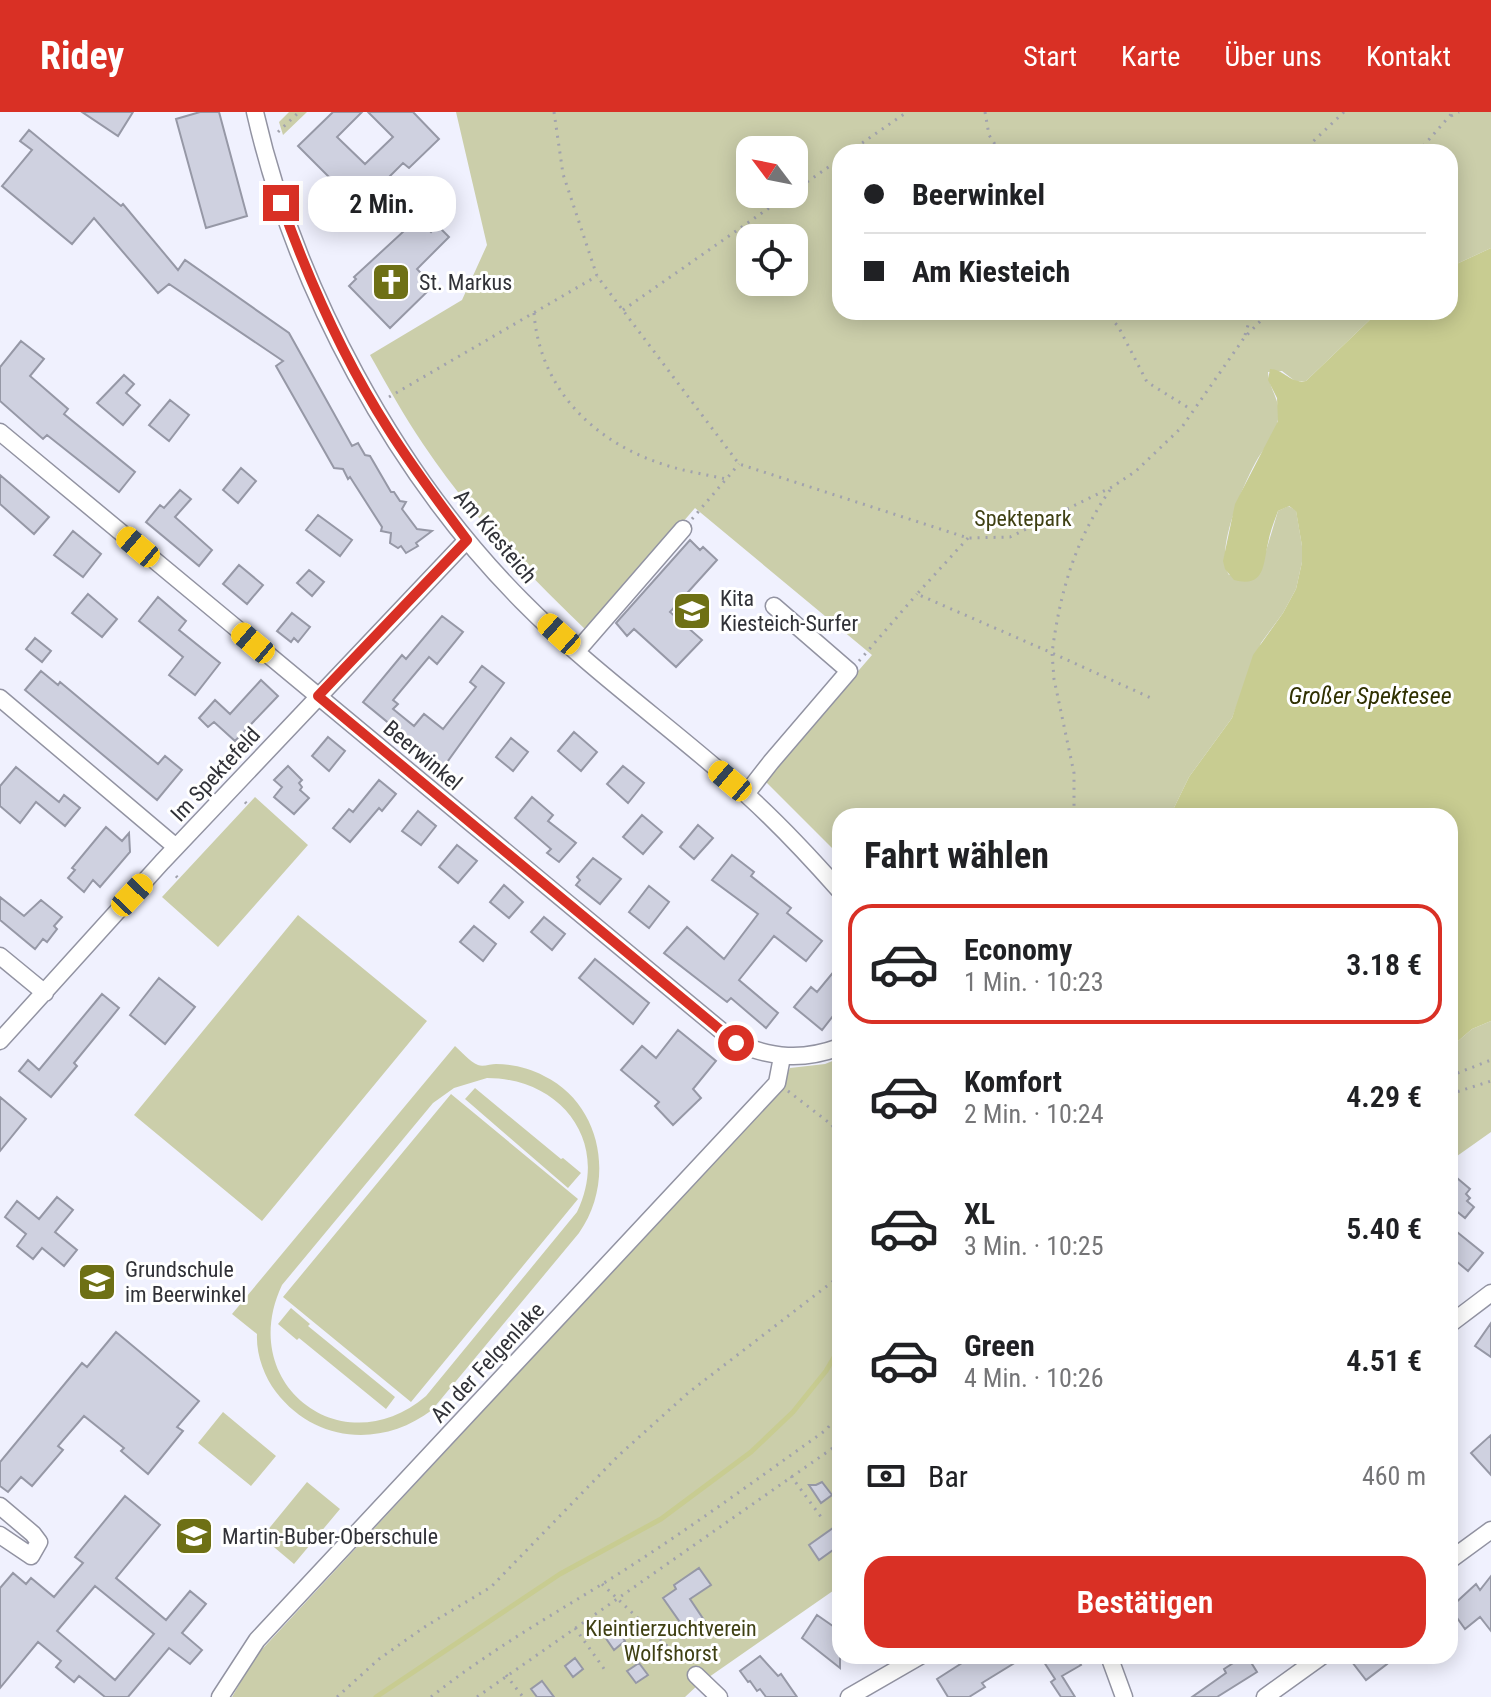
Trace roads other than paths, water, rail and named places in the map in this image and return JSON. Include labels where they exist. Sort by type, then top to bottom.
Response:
[{"type":"street","name":"Am Kiesteich","points":[[255,112],[265,156],[290,226],[342,347],[387,427],[467,540],[522,602],[746,794],[802,847],[832,882]]},
{"type":"street","name":"Beerwinkel","points":[[0,432],[736,1043],[757,1052],[782,1057],[817,1056],[832,1050]]},
{"type":"street","points":[[577,651],[683,529]]},
{"type":"street","name":"Im Spektefeld","points":[[0,1041],[176,847],[467,540]]},
{"type":"street","points":[[746,794],[849,671],[774,606]]},
{"type":"street","points":[[0,698],[176,847]]},
{"type":"street","points":[[0,956],[45,993]]},
{"type":"street","name":"An der Felgenlake","points":[[220,1697],[257,1640],[777,1083],[782,1057]]},
{"type":"street","points":[[1458,1318],[1491,1293]]},
{"type":"street","points":[[0,1506],[39,1542],[31,1556],[0,1535]]},
{"type":"street","points":[[1458,1554],[1491,1530]]},
{"type":"street","points":[[849,1697],[906,1664]]},
{"type":"street","points":[[1112,1664],[1124,1697]]},
{"type":"street","points":[[1265,1697],[1311,1664]]},
{"type":"street","points":[[696,1675],[719,1697]]},
{"type":"water","name":"Großer Spektesee","points":[[1491,248],[1491,1021],[1472,1029],[1458,1041],[1458,808],[1174,808],[1189,777],[1232,718],[1253,655],[1296,589],[1302,562],[1296,511],[1289,506],[1278,511],[1257,578],[1244,582],[1234,580],[1223,561],[1235,504],[1278,421],[1277,398],[1268,380],[1270,369],[1306,381],[1370,320],[1458,320],[1458,263]]},
{"type":"waterway","points":[[376,1697],[560,1574],[661,1519],[751,1452],[793,1412],[832,1361]]},
{"type":"place","name":"St. Markus","points":[[391,282]]},
{"type":"place","name":"Kita Kiesteich-Surfer","points":[[692,611]]},
{"type":"place","name":"Grundschule im Beerwinkel","points":[[97,1282]]},
{"type":"place","name":"Martin-Buber-Oberschule","points":[[194,1536]]},
{"type":"park label","name":"Spektepark","points":[[1023,518]]},
{"type":"park label","name":"Kleintierzuchtverein Wolfshorst","points":[[671,1640]]}]
